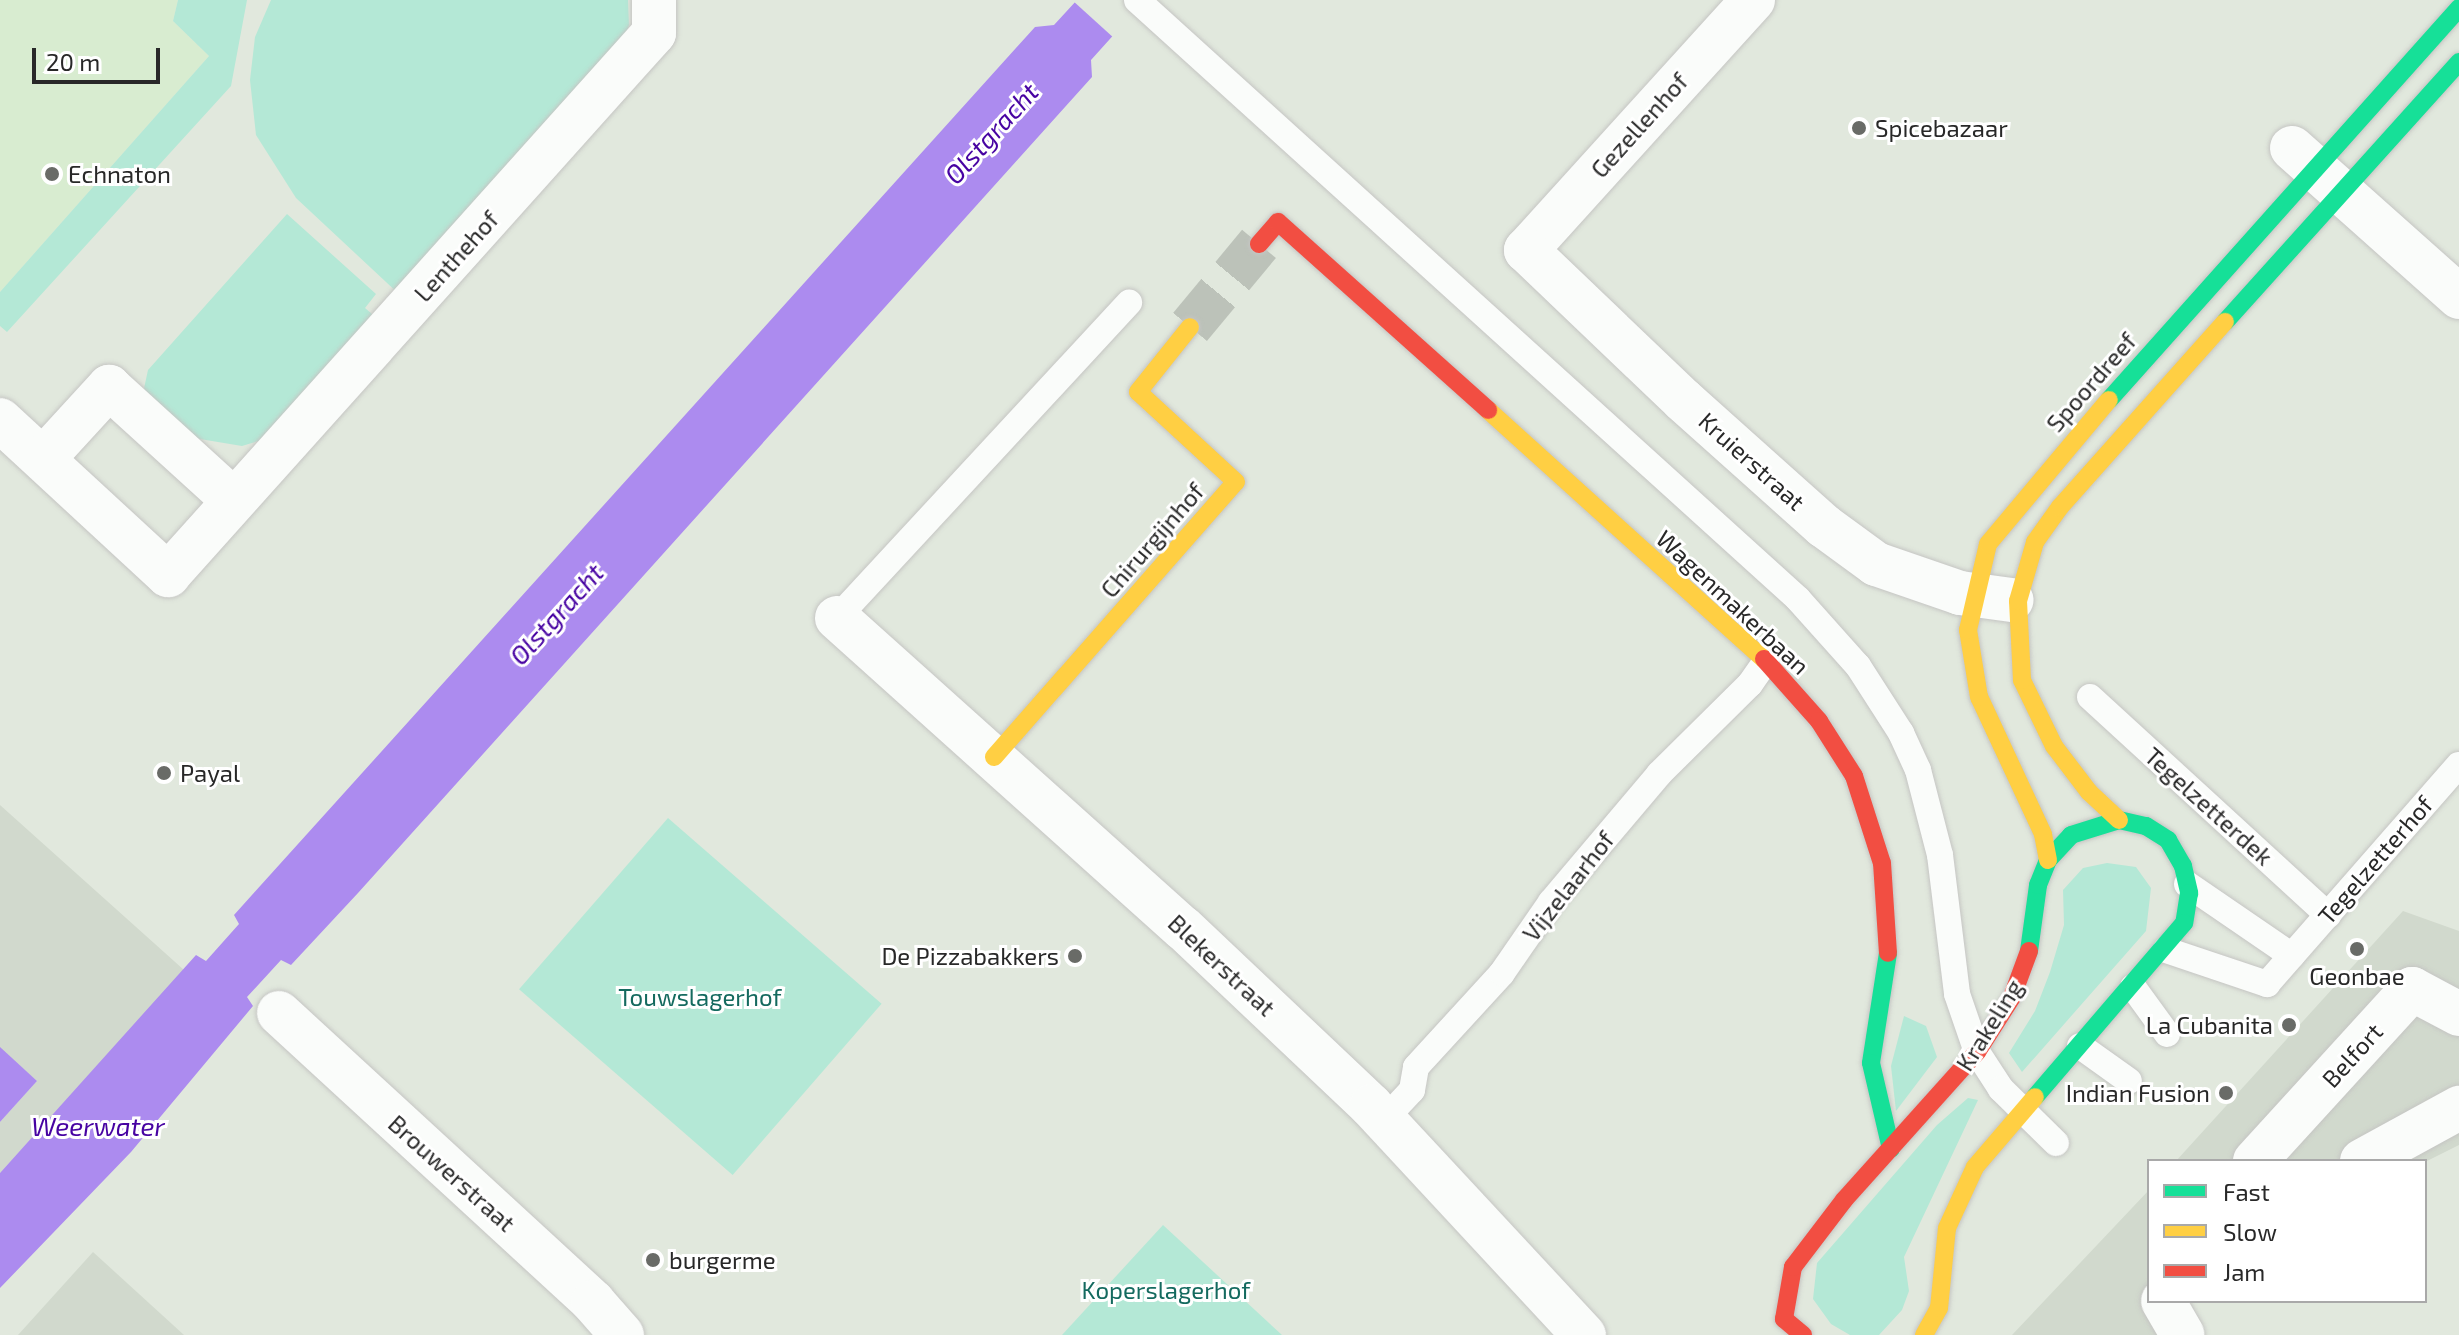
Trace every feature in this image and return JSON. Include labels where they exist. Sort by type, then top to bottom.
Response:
[{"type":"main road","name":"Spoordreef","points":[[2048,860],[2043,834],[1979,697],[1970,666],[1973,596],[1988,544],[2014,506],[2459,8]]},
{"type":"main road","name":"Spoordreef","points":[[2119,820],[2089,792],[2036,715],[2022,680],[2018,601],[2035,542],[2316,170],[2459,62]]},
{"type":"main road","name":"Wagenmakerbaan","points":[[1259,244],[1278,222],[1766,661],[1819,721],[1854,776],[1871,815],[1882,863],[1889,947],[1871,1063],[1891,1149]]},
{"type":"main road","name":"Chirurgijnhof","points":[[994,757],[1236,482],[1138,392],[1190,327]]},
{"type":"main road","points":[[1924,1335],[1945,1315],[1947,1228],[1959,1195],[2020,1110],[2166,950],[2184,923],[2187,884],[2183,866],[2168,840],[2146,826],[2119,820],[2071,835],[2048,860]]},
{"type":"main road","name":"Krakeling","points":[[1785,1330],[1793,1267],[1977,1052],[2023,972],[2031,945],[2038,885],[2048,860]]},
{"type":"street","name":"Lenthehof","points":[[0,420],[168,575],[654,33],[654,0]]},
{"type":"street","name":"Gezellenhof","points":[[1526,250],[1753,0]]},
{"type":"street","points":[[2316,170],[2459,297]]},
{"type":"street","name":"Kruierstraat","points":[[1526,250],[1824,526],[1876,564],[1973,596],[2018,601]]},
{"type":"street","points":[[43,459],[109,387],[233,500]]},
{"type":"street","name":"Blekerstraat","points":[[837,618],[994,757],[1384,1120],[1584,1335]]},
{"type":"street","name":"Belfort","points":[[2257,1159],[2412,989],[2459,1014]]},
{"type":"street","name":"Brouwerstraat","points":[[279,1013],[593,1302],[622,1335]]},
{"type":"street","points":[[2366,1159],[2459,1108]]},
{"type":"street","points":[[2164,1303],[2183,1335]]},
{"type":"lane","points":[[1137,0],[1476,313],[1798,599],[1858,666],[1895,722],[1918,770],[1940,855],[1957,994],[1977,1052],[2020,1110],[2056,1143]]},
{"type":"lane","points":[[837,618],[1129,303]]},
{"type":"lane","name":"Vijzelaarhof","points":[[1384,1120],[1412,1090],[1416,1067],[1502,973],[1551,902],[1659,774],[1766,661]]},
{"type":"lane","name":"Tegelzetterdek","points":[[2090,697],[2328,915]]},
{"type":"lane","name":"Tegelzetterhof","points":[[2166,950],[2267,984],[2459,765]]},
{"type":"lane","points":[[2187,884],[2292,956]]},
{"type":"lane","points":[[2133,987],[2167,1034]]},
{"type":"lane","points":[[2080,1046],[2129,1081]]},
{"type":"shaded area","name":"Echnaton","points":[[0,0],[178,0],[173,21],[209,56],[0,292]]},
{"type":"shaded area","points":[[0,805],[184,970],[0,1173],[0,1122],[37,1081],[0,1049]]},
{"type":"shaded area","points":[[2403,911],[2459,931],[2459,1145],[2427,1161],[2178,1159]]},
{"type":"shaded area","points":[[2147,1192],[2147,1303],[2152,1303],[2200,1335],[2012,1335]]},
{"type":"shaded area","points":[[93,1252],[104,1262],[184,1335],[18,1335]]},
{"type":"green space","points":[[178,0],[247,0],[231,86],[7,332],[0,326],[0,292],[209,56],[173,21]]},
{"type":"green space","points":[[271,0],[628,0],[629,25],[623,43],[401,296],[296,198],[256,135],[250,80],[255,37]]},
{"type":"green space","points":[[287,214],[376,294],[365,308],[379,320],[265,439],[242,446],[188,437],[143,393],[148,370]]},
{"type":"green space","name":"Touwslagerhof","points":[[668,818],[882,1004],[733,1175],[519,989]]},
{"type":"green space","points":[[2107,863],[2136,867],[2151,888],[2146,931],[2022,1072],[2009,1053],[2035,1011],[2050,972],[2064,925],[2063,890],[2083,868]]},
{"type":"green space","points":[[1904,1016],[1926,1026],[1937,1057],[1896,1111],[1891,1066]]},
{"type":"green space","points":[[1968,1098],[1978,1100],[1904,1257],[1909,1291],[1902,1310],[1879,1335],[1850,1335],[1831,1324],[1813,1299],[1817,1263],[1937,1125]]},
{"type":"green space","name":"Koperslagerhof","points":[[1163,1225],[1282,1335],[1062,1335]]},
{"type":"water","name":"Olstgracht","points":[[1077,0],[1145,0],[1091,60],[1092,77],[358,893],[291,965],[281,960],[247,997],[253,1006],[131,1152],[0,1288],[0,1173],[196,955],[206,961],[239,924],[234,915],[1035,27],[1054,25]]},
{"type":"water","name":"Weerwater","points":[[0,1047],[37,1081],[0,1122]]},
{"type":"pier","points":[[1072,0],[1149,0],[1115,39]]},
{"type":"tunnel","points":[[1190,327],[1259,244]]},
{"type":"traffic: fast","points":[[2109,400],[2459,8]]},
{"type":"traffic: fast","points":[[2225,322],[2459,62]]},
{"type":"traffic: fast","points":[[2029,951],[2038,885],[2048,860],[2071,835],[2119,820],[2146,826],[2168,840],[2183,866],[2189,893],[2184,923],[2035,1097]]},
{"type":"traffic: fast","points":[[1888,953],[1871,1063],[1891,1149]]},
{"type":"traffic: slow","points":[[2119,820],[2089,792],[2054,746],[2022,680],[2018,601],[2035,542],[2060,507],[2225,322]]},
{"type":"traffic: slow","points":[[994,757],[1236,482],[1138,392],[1190,327]]},
{"type":"traffic: slow","points":[[2048,860],[2043,834],[1979,697],[1968,630],[1988,544],[2109,400]]},
{"type":"traffic: slow","points":[[1488,410],[1764,659]]},
{"type":"traffic: slow","points":[[1924,1335],[1939,1308],[1947,1228],[1975,1167],[2035,1097]]},
{"type":"traffic: jam","points":[[1259,244],[1278,222],[1488,410]]},
{"type":"traffic: jam","points":[[1764,659],[1819,721],[1854,776],[1882,863],[1888,953]]},
{"type":"traffic: jam","points":[[1803,1335],[1784,1319],[1793,1267],[1844,1200],[1977,1052],[2012,997],[2029,951]]},
{"type":"place","name":"Spicebazaar","points":[[1859,128]]},
{"type":"place","name":"Echnaton","points":[[52,174]]},
{"type":"place","name":"Payal","points":[[164,773]]},
{"type":"place","name":"Geonbae","points":[[2357,949]]},
{"type":"place","name":"De Pizzabakkers","points":[[1075,956]]},
{"type":"place","name":"La Cubanita","points":[[2289,1025]]},
{"type":"place","name":"Indian Fusion","points":[[2226,1093]]},
{"type":"place","name":"burgerme","points":[[653,1260]]}]
